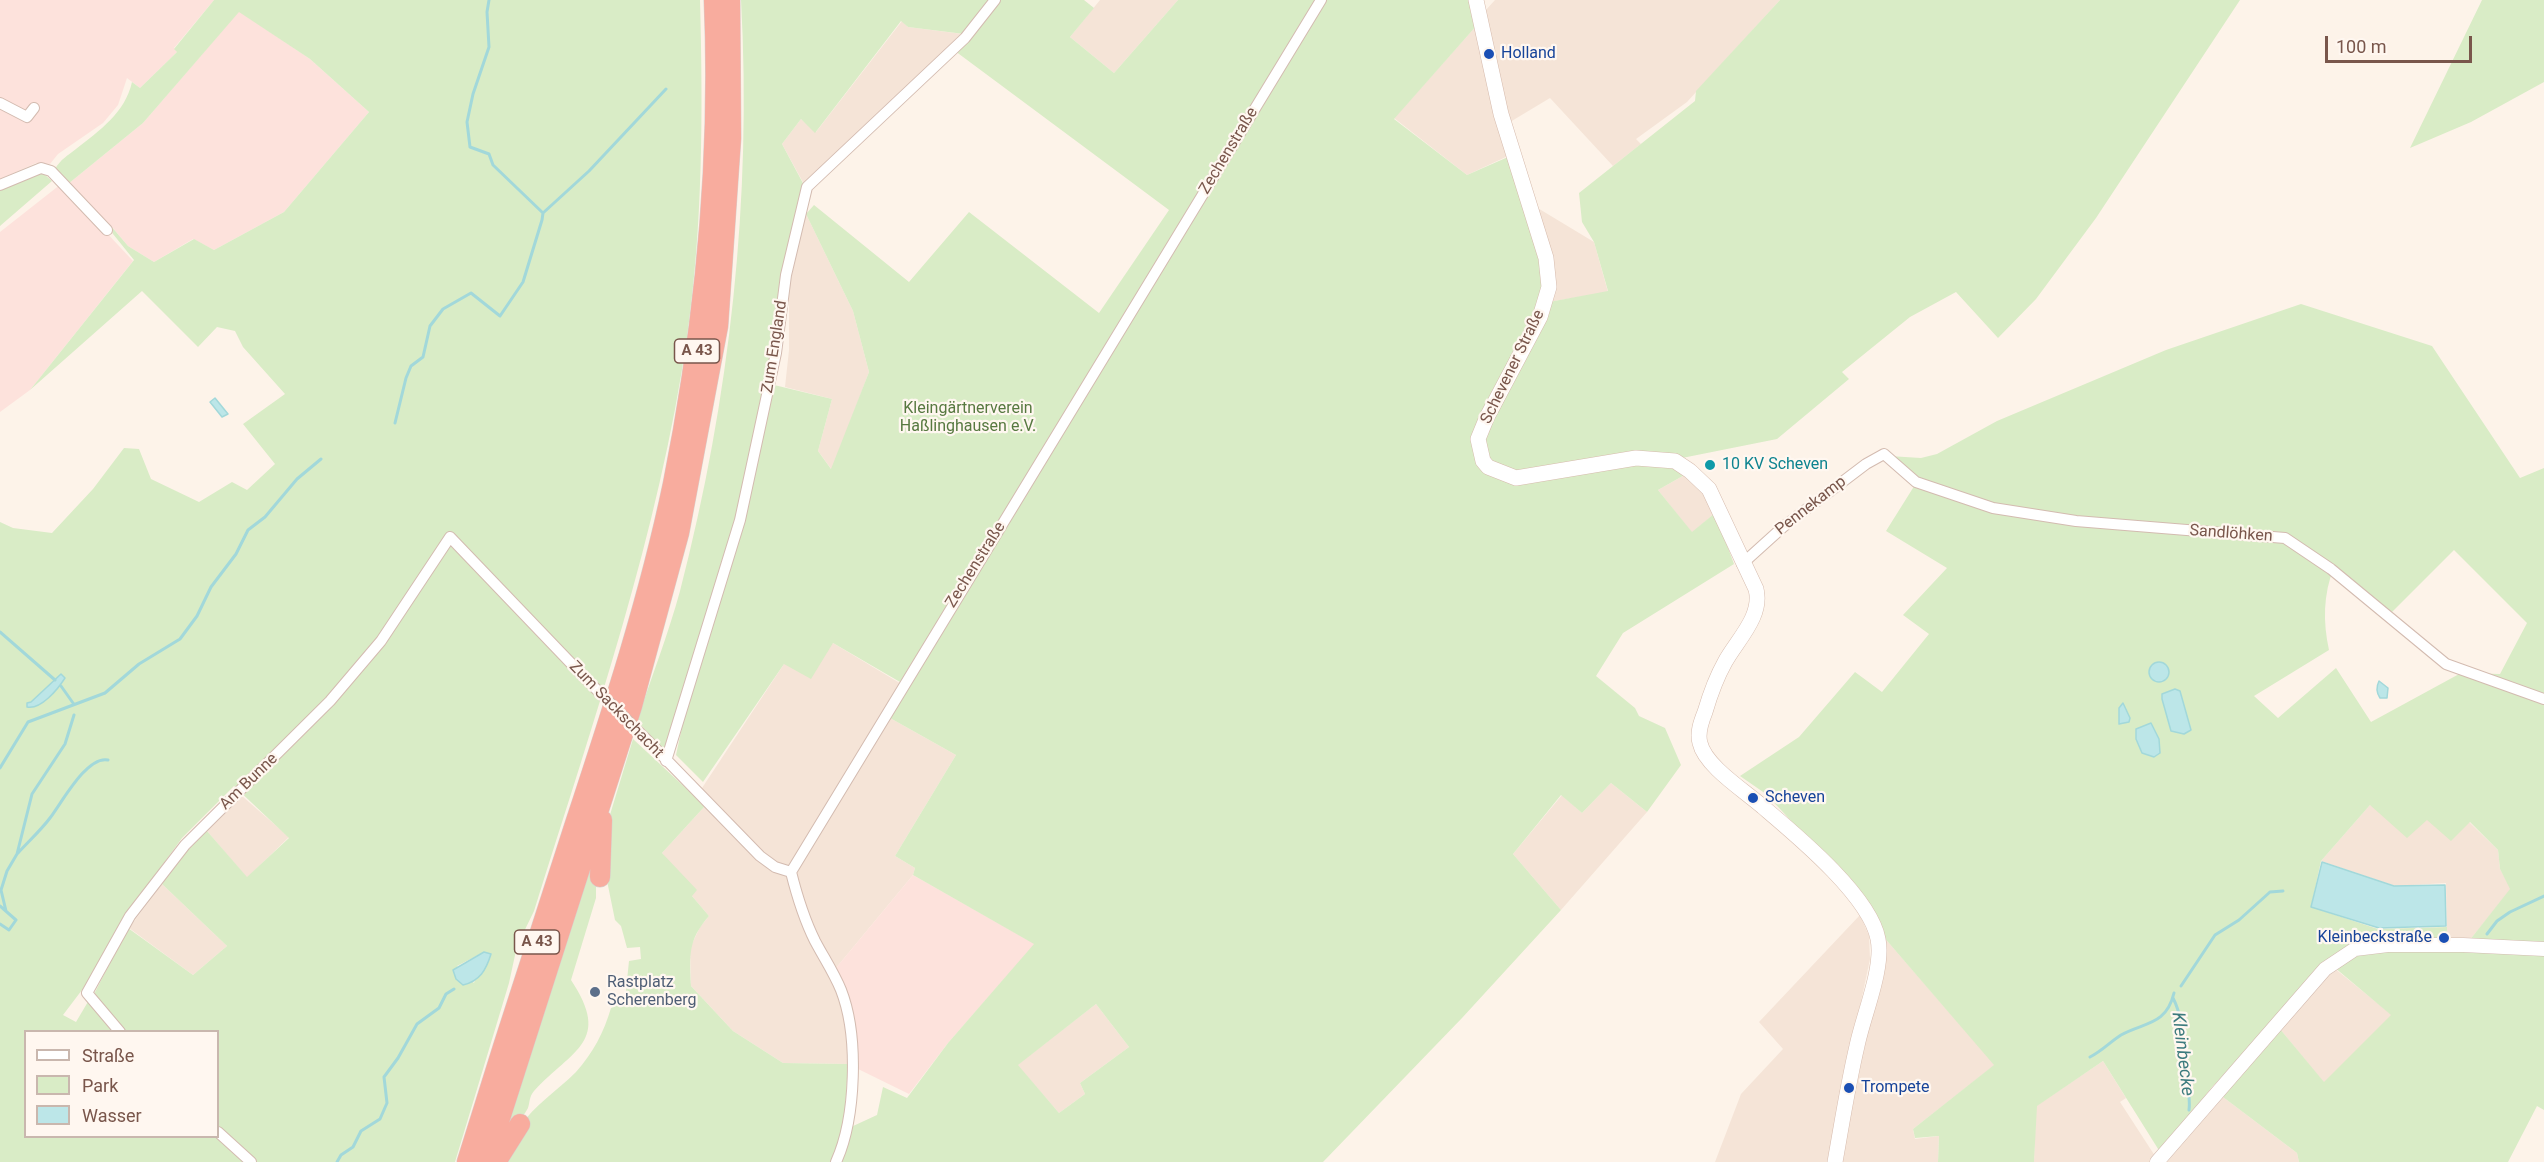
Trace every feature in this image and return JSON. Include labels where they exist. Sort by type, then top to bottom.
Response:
[{"type":"highway","name":"A 43","points":[[467,1162],[609,722],[637,627],[672,486],[698,343],[710,234],[716,47],[714,0]]},
{"type":"highway","name":"A 43","points":[[486,1162],[632,706],[680,533],[718,326],[731,138],[730,0]]},
{"type":"highway","points":[[600,877],[600,838],[607,781]]},
{"type":"highway","points":[[496,1162],[520,1124]]},
{"type":"main road","name":"Schevener Straße","points":[[1476,0],[1501,114],[1546,258],[1548,287],[1540,317],[1487,417],[1478,439],[1483,461],[1506,476],[1516,478],[1636,458],[1675,461],[1709,489],[1755,589],[1756,608],[1725,662],[1707,706],[1699,736],[1705,755],[1821,859],[1863,908],[1870,918],[1878,940],[1876,967],[1857,1046],[1835,1162]]},
{"type":"street","name":"Zum England","points":[[666,761],[740,520],[773,365],[786,275],[807,188],[965,38],[995,0]]},
{"type":"street","name":"Zechenstraße","points":[[791,872],[1321,0]]},
{"type":"street","points":[[0,103],[27,117],[34,108]]},
{"type":"street","points":[[0,185],[41,168],[51,171],[107,230]]},
{"type":"street","name":"Pennekamp","points":[[1742,564],[1783,527],[1866,464],[1884,454]]},
{"type":"street","name":"Sandlöhken","points":[[1884,454],[1916,482],[1994,508],[2076,521],[2285,538],[2331,569],[2446,664],[2544,699]]},
{"type":"street","name":"Zum Sackschacht","points":[[450,537],[760,856],[775,867],[791,872]]},
{"type":"street","name":"Am Bunne","points":[[118,1030],[87,993],[130,916],[185,845],[330,701],[381,641],[450,537]]},
{"type":"street","points":[[791,872],[803,915],[843,993],[852,1038],[851,1094],[845,1141],[836,1162]]},
{"type":"street","points":[[2157,1162],[2325,969],[2355,949],[2388,945],[2463,945],[2544,949]]},
{"type":"street","points":[[219,1133],[251,1162]]},
{"type":"shaded area","points":[[0,0],[214,0],[174,48],[177,52],[140,88],[127,78],[118,105],[103,123],[58,154],[50,164],[36,163],[0,179]]},
{"type":"shaded area","points":[[1100,0],[1178,0],[1114,73],[1070,37]]},
{"type":"shaded area","points":[[1495,0],[1780,0],[1687,102],[1636,139],[1641,144],[1613,166],[1550,98],[1510,122],[1484,12]]},
{"type":"shaded area","points":[[239,11],[310,59],[369,112],[284,212],[214,250],[193,239],[154,262],[128,246],[112,227],[113,234],[68,184],[143,123]]},
{"type":"shaded area","points":[[902,21],[908,27],[963,34],[805,186],[782,144],[801,119],[816,132]]},
{"type":"shaded area","points":[[1478,24],[1508,156],[1467,175],[1394,118]]},
{"type":"shaded area","points":[[61,184],[133,261],[30,390],[0,412],[0,232]]},
{"type":"shaded area","points":[[1536,207],[1594,242],[1608,292],[1549,302]]},
{"type":"shaded area","points":[[806,214],[853,311],[869,372],[832,470],[818,451],[832,399],[785,387],[789,350],[789,287]]},
{"type":"shaded area","points":[[1688,473],[1699,484],[1715,513],[1692,533],[1658,490]]},
{"type":"shaded area","points":[[833,643],[908,688],[890,718],[956,755],[895,856],[915,868],[913,875],[836,968],[809,920],[799,880],[776,864],[700,791],[784,664]]},
{"type":"shaded area","points":[[1611,783],[1647,812],[1561,910],[1513,854],[1562,795],[1582,813]]},
{"type":"shaded area","points":[[242,796],[289,837],[247,878],[207,831]]},
{"type":"shaded area","points":[[2370,805],[2427,819],[2469,822],[2498,850],[2500,869],[2511,889],[2469,941],[2447,942],[2446,883],[2395,886],[2321,861]]},
{"type":"shaded area","points":[[705,806],[790,876],[798,915],[839,993],[849,1036],[848,1064],[783,1063],[733,1031],[691,986],[690,948],[700,927],[709,916],[662,853]]},
{"type":"shaded area","points":[[913,875],[1035,944],[948,1043],[909,1094],[854,1067],[846,993],[836,968]]},
{"type":"shaded area","points":[[162,884],[227,946],[193,975],[129,928]]},
{"type":"shaded area","points":[[1860,915],[1869,936],[1870,959],[1827,1162],[1715,1162],[1741,1094],[1783,1049],[1759,1022]]},
{"type":"shaded area","points":[[1882,935],[1995,1065],[1913,1129],[1915,1139],[1939,1136],[1938,1162],[1841,1162]]},
{"type":"shaded area","points":[[2334,968],[2392,1015],[2324,1083],[2280,1029]]},
{"type":"shaded area","points":[[1096,1004],[1129,1047],[1080,1083],[1085,1094],[1059,1113],[1017,1065]]},
{"type":"shaded area","points":[[2103,1061],[2126,1098],[2120,1102],[2157,1159],[2155,1162],[2034,1162],[2036,1106]]},
{"type":"shaded area","points":[[2219,1094],[2297,1153],[2299,1162],[2163,1162]]},
{"type":"green space","points":[[214,0],[700,0],[701,126],[696,253],[687,337],[660,483],[601,698],[534,911],[517,946],[509,983],[455,1162],[255,1162],[219,1130],[219,1030],[125,1030],[94,994],[128,928],[193,975],[227,946],[162,884],[183,855],[207,831],[247,877],[289,838],[234,786],[182,838],[127,914],[88,982],[63,1015],[76,1022],[89,1000],[115,1030],[24,1030],[24,1138],[219,1137],[245,1162],[0,1162],[0,522],[13,528],[52,533],[93,489],[124,448],[139,449],[151,479],[199,502],[232,482],[247,490],[275,464],[243,424],[285,394],[243,347],[235,331],[217,327],[198,347],[142,291],[30,390],[134,260],[113,234],[111,226],[128,246],[154,262],[194,239],[214,250],[284,212],[369,112],[310,59],[239,12],[143,123],[68,184],[55,169],[57,166],[118,112],[129,93],[132,82],[140,88],[177,52],[174,49]],"holes":[[[484,952],[474,983],[457,966]]]},
{"type":"green space","name":"Kleingärtnerverein Haßlinghausen e.V.","points":[[741,0],[991,0],[964,34],[908,27],[901,21],[815,133],[801,119],[782,144],[805,187],[798,201],[789,245],[770,384],[832,399],[818,451],[831,469],[869,372],[853,311],[806,214],[814,205],[909,282],[969,212],[1099,313],[1169,210],[955,51],[999,0],[1084,0],[1094,8],[1070,37],[1114,73],[1178,0],[1471,0],[1478,24],[1394,119],[1467,175],[1508,157],[1532,223],[1545,288],[1537,317],[1475,439],[1498,475],[1622,462],[1647,462],[1670,466],[1688,473],[1658,490],[1692,532],[1715,513],[1734,564],[1623,633],[1596,676],[1635,708],[1639,716],[1665,728],[1681,765],[1647,812],[1611,783],[1582,813],[1561,795],[1513,854],[1561,910],[1462,1018],[1323,1162],[839,1162],[851,1127],[877,1115],[883,1087],[907,1098],[948,1043],[1034,944],[913,875],[915,868],[895,856],[956,755],[890,718],[1125,332],[995,528],[900,682],[833,643],[811,679],[784,664],[703,782],[676,755],[690,690],[665,751],[637,721],[680,591],[712,446],[724,372],[740,223],[744,74]],"holes":[[[1096,1004],[1129,1047],[1080,1083],[1085,1094],[1059,1113],[1018,1065]]]},
{"type":"green space","points":[[1780,0],[2240,0],[2096,218],[2036,299],[1998,338],[1956,292],[1910,317],[1842,372],[1849,379],[1777,439],[1677,459],[1507,474],[1481,452],[1490,417],[1549,302],[1608,291],[1594,242],[1582,222],[1579,193],[1695,101],[1696,91]]},
{"type":"green space","points":[[2482,0],[2544,0],[2544,82],[2471,122],[2410,148]]},
{"type":"green space","points":[[32,174],[44,174],[52,181],[0,226],[0,189]]},
{"type":"green space","points":[[2301,304],[2432,346],[2520,478],[2544,468],[2544,944],[2469,941],[2510,889],[2500,869],[2498,850],[2470,822],[2451,841],[2427,820],[2407,838],[2370,805],[2321,861],[2311,907],[2378,929],[2447,927],[2447,942],[2353,947],[2273,1023],[2212,1087],[2160,1152],[2103,1061],[2037,1106],[2034,1162],[1938,1162],[1939,1136],[1915,1138],[1913,1129],[1994,1065],[1882,935],[1840,873],[1766,794],[1740,776],[1799,737],[1855,672],[1882,692],[1929,634],[1903,615],[1947,568],[1886,531],[1918,480],[1889,456],[1921,458],[1937,454],[1997,421],[2166,350]],"holes":[[[2454,550],[2527,623],[2500,674],[2461,673],[2371,722],[2336,668],[2278,718],[2254,696],[2329,650],[2325,608],[2334,567],[2390,614]]]},
{"type":"green space","points":[[633,739],[705,806],[662,853],[697,890],[692,896],[709,916],[693,941],[690,957],[691,986],[733,1031],[783,1063],[848,1064],[843,1140],[833,1162],[507,1162],[516,1135],[526,1119],[576,1072],[593,1050],[611,1008],[625,1000],[629,961],[641,959],[640,947],[627,948],[621,926],[615,920],[605,871],[609,818]]},
{"type":"green space","points":[[596,849],[596,898],[571,980],[583,1001],[588,1018],[588,1031],[574,1054],[534,1091],[528,1108],[503,1141]]},
{"type":"green space","points":[[2393,949],[2544,952],[2544,1110],[2537,1106],[2508,1162],[2299,1162],[2297,1153],[2219,1094],[2280,1029],[2324,1082],[2391,1015],[2334,967],[2356,952]]},
{"type":"water","points":[[215,398],[228,414],[222,417],[210,402]]},
{"type":"water","points":[[2159,662],[2166,665],[2169,672],[2166,679],[2159,682],[2152,679],[2149,672],[2152,665]]},
{"type":"water","points":[[61,674],[65,678],[49,698],[38,705],[27,707],[27,703],[31,702]]},
{"type":"water","points":[[2379,681],[2388,688],[2387,698],[2379,696],[2377,685]]},
{"type":"water","points":[[2175,689],[2180,691],[2191,730],[2184,734],[2171,731],[2162,699],[2162,694]]},
{"type":"water","points":[[2123,703],[2130,718],[2129,722],[2119,724],[2119,708]]},
{"type":"water","points":[[2151,723],[2159,739],[2160,753],[2154,757],[2142,753],[2136,739],[2136,729]]},
{"type":"water","points":[[2322,862],[2394,886],[2445,885],[2446,926],[2379,928],[2311,907]]},
{"type":"water","points":[[484,952],[491,954],[484,970],[474,981],[463,985],[456,979],[453,970]]},
{"type":"waterway","points":[[395,423],[406,378],[411,366],[423,357],[430,326],[443,309],[471,293],[500,316],[523,282],[542,220],[543,213],[493,165],[489,154],[470,147],[467,122],[473,94],[489,47],[487,12],[489,0]]},
{"type":"waterway","points":[[543,213],[589,171],[666,89]]},
{"type":"waterway","points":[[0,768],[28,722],[105,693],[139,664],[180,639],[197,616],[211,587],[236,554],[248,530],[265,517],[297,479],[321,459]]},
{"type":"waterway","points":[[0,632],[55,680]]},
{"type":"waterway","points":[[61,686],[73,703]]},
{"type":"waterway","points":[[6,911],[1,890],[7,871],[17,854],[32,794],[65,744],[74,715]]},
{"type":"waterway","points":[[18,853],[46,822],[83,772],[100,760],[108,760]]},
{"type":"waterway","name":"Kleinbecke","points":[[2181,986],[2215,935],[2239,920],[2270,892],[2283,891]]},
{"type":"waterway","name":"Kleinbecke","points":[[2487,934],[2497,921],[2510,912],[2544,896]]},
{"type":"waterway","points":[[0,906],[16,920],[9,930],[0,924]]},
{"type":"waterway","points":[[337,1162],[341,1155],[353,1147],[361,1131],[380,1119],[387,1103],[384,1077],[398,1058],[417,1024],[439,1008],[446,994],[454,989]]},
{"type":"waterway","name":"Kleinbecke","points":[[2090,1057],[2121,1035],[2160,1017],[2166,1012],[2174,993]]},
{"type":"waterway","name":"Kleinbecke","points":[[2173,998],[2181,1024],[2189,1110]]},
{"type":"place","name":"Holland","points":[[1489,54]]},
{"type":"place","name":"10 KV Scheven","points":[[1710,465]]},
{"type":"place","name":"Scheven","points":[[1753,798]]},
{"type":"place","name":"Kleinbeckstraße","points":[[2444,938]]},
{"type":"place","name":"Rastplatz Scherenberg","points":[[595,992]]},
{"type":"place","name":"Trompete","points":[[1849,1088]]}]
